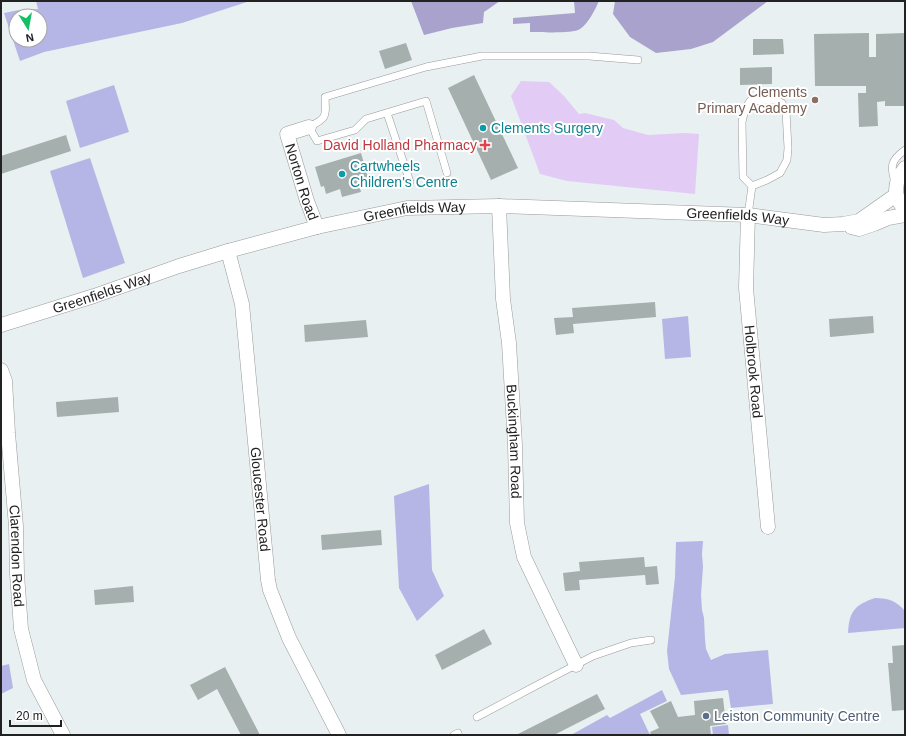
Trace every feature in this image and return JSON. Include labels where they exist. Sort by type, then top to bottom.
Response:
[{"type":"street","name":"Norton Road","points":[[308,127],[287,134],[307,201],[317,227]]},
{"type":"street","points":[[905,168],[899,177],[896,190],[899,202],[905,210]]},
{"type":"street","name":"Greenfields Way","points":[[1,325],[94,296],[179,266],[228,251],[317,227],[407,208],[499,206],[748,215],[824,225],[859,221],[896,190]]},
{"type":"street","name":"Buckingham Road","points":[[499,206],[503,299],[509,343],[513,410],[517,523],[524,557],[576,665]]},
{"type":"street","name":"Holbrook Road","points":[[748,215],[746,288],[768,527]]},
{"type":"street","name":"Greenfields Way","points":[[843,224],[858,229],[888,218],[905,215]]},
{"type":"street","name":"Gloucester Road","points":[[228,251],[242,304],[270,590],[289,638],[339,735]]},
{"type":"street","name":"Clarendon Road","points":[[1,370],[5,381],[16,526],[17,574],[22,629],[34,680],[63,735]]},
{"type":"lane","points":[[447,173],[426,101],[366,120],[355,130],[317,141],[308,127],[322,121],[326,112],[325,97],[426,67],[482,56],[589,56],[638,60]]},
{"type":"lane","points":[[748,215],[752,186],[744,177],[742,122],[745,109],[750,101],[775,100],[782,103],[786,111],[788,148],[787,160],[780,172],[768,180],[752,186]]},
{"type":"lane","points":[[388,113],[410,182]]},
{"type":"lane","points":[[896,190],[892,165],[896,156],[905,150]]},
{"type":"lane","points":[[477,717],[593,656],[631,643],[651,640]]},
{"type":"shaded area","points":[[36,1],[250,1],[182,23],[44,52],[20,61],[16,48],[48,48],[48,8],[38,8]]},
{"type":"shaded area","points":[[411,1],[500,1],[484,12],[483,23],[452,28],[424,35]]},
{"type":"shaded area","points":[[574,1],[599,1],[583,27],[576,31],[530,32],[530,23],[513,24],[513,18],[575,13]]},
{"type":"shaded area","points":[[615,1],[768,1],[713,42],[691,49],[656,53],[630,37],[613,14]]},
{"type":"shaded area","points":[[8,12],[8,25],[4,13]]},
{"type":"shaded area","points":[[521,81],[549,82],[564,96],[579,114],[585,113],[614,120],[623,128],[648,135],[684,133],[699,134],[695,194],[567,181],[540,174],[511,96]]},
{"type":"shaded area","points":[[114,85],[129,132],[80,148],[66,101]]},
{"type":"shaded area","points":[[90,158],[125,263],[83,278],[50,171]]},
{"type":"shaded area","points":[[688,316],[691,357],[665,359],[662,319]]},
{"type":"shaded area","points":[[429,484],[432,570],[444,596],[417,621],[399,588],[394,496]]},
{"type":"shaded area","points":[[703,541],[701,595],[706,649],[711,660],[725,654],[768,650],[773,704],[731,708],[728,690],[681,695],[669,669],[667,651],[675,577],[676,542]]},
{"type":"shaded area","points":[[875,598],[895,602],[905,611],[905,628],[848,633],[850,619],[854,610],[862,603]]},
{"type":"shaded area","points":[[9,664],[13,688],[1,694],[1,666]]},
{"type":"shaded area","points":[[662,690],[667,701],[640,714],[650,735],[571,735],[607,715],[610,718]]},
{"type":"shaded area","points":[[728,725],[729,735],[713,735],[712,727]]},
{"type":"building","points":[[869,33],[869,57],[876,57],[876,34],[905,33],[905,106],[885,106],[885,101],[877,102],[878,126],[859,127],[858,93],[866,93],[866,86],[815,86],[814,34]]},
{"type":"building","points":[[753,39],[783,39],[784,54],[753,55]]},
{"type":"building","points":[[406,43],[412,60],[385,69],[379,51]]},
{"type":"building","points":[[772,67],[772,84],[740,85],[740,68]]},
{"type":"building","name":"Clements Surgery","points":[[474,75],[518,168],[491,180],[448,88]]},
{"type":"building","points":[[66,135],[71,151],[1,174],[1,156]]},
{"type":"building","name":"Cartwheels Children's Centre","points":[[361,153],[369,181],[359,184],[361,192],[342,197],[340,189],[326,194],[324,186],[321,187],[315,167]]},
{"type":"building","points":[[655,302],[656,317],[573,324],[574,333],[556,335],[554,318],[573,317],[572,308]]},
{"type":"building","points":[[873,316],[874,333],[830,337],[829,319]]},
{"type":"building","points":[[366,320],[368,337],[305,342],[304,325]]},
{"type":"building","points":[[118,397],[119,412],[57,417],[56,402]]},
{"type":"building","points":[[381,530],[382,545],[322,550],[321,535]]},
{"type":"building","points":[[644,557],[645,567],[657,566],[659,584],[646,585],[645,575],[579,580],[580,590],[565,591],[563,573],[580,571],[579,562]]},
{"type":"building","points":[[133,586],[134,602],[95,605],[94,590]]},
{"type":"building","points":[[484,629],[492,644],[442,670],[435,655]]},
{"type":"building","points":[[905,645],[905,710],[892,711],[888,663],[893,663],[892,646]]},
{"type":"building","points":[[225,667],[260,735],[241,735],[217,689],[198,700],[190,685]]},
{"type":"building","points":[[597,694],[605,709],[554,735],[516,735]]},
{"type":"building","name":"Leiston Community Centre","points":[[723,698],[726,724],[710,726],[711,735],[651,735],[650,732],[659,728],[650,711],[671,701],[678,717],[695,715],[694,701]]},
{"type":"place","name":"Clements Primary Academy","points":[[815,100]]},
{"type":"place","name":"Clements Surgery","points":[[483,128]]},
{"type":"place","name":"David Holland Pharmacy","points":[[485,145]]},
{"type":"place","name":"Cartwheels Children's Centre","points":[[342,174]]},
{"type":"place","name":"Leiston Community Centre","points":[[706,716]]}]
